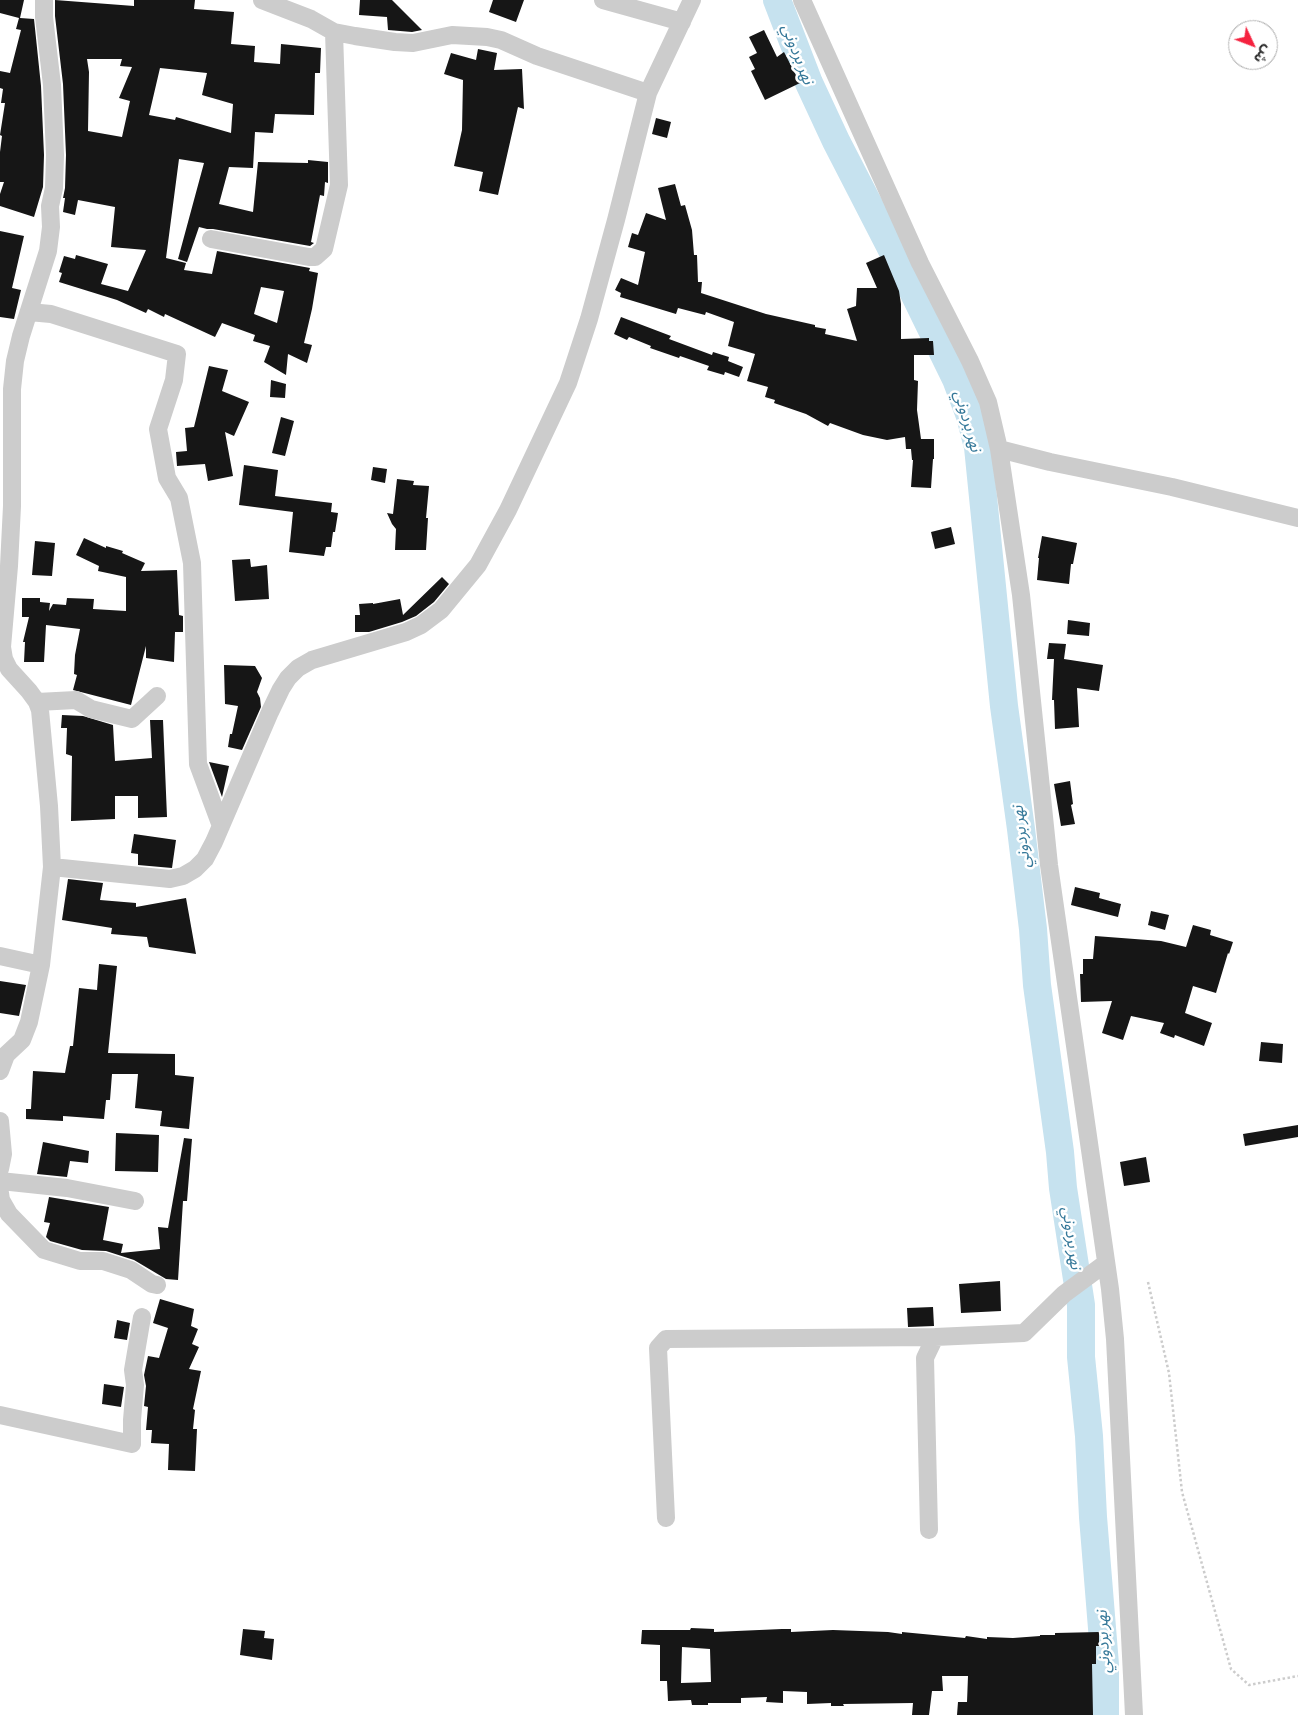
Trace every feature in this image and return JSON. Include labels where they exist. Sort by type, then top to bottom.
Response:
[{"type":"street","points":[[0,1071],[6,1055],[22,1040],[29,1022],[41,965],[52,866],[42,726],[36,702],[9,669],[4,659],[2,647],[9,566],[6,504],[12,389],[21,336],[48,251],[51,227],[50,206],[54,188],[55,155],[52,85],[44,17],[44,0]]},
{"type":"street","points":[[262,0],[311,19],[334,32],[413,43],[452,34],[501,40],[537,56],[648,93]]},
{"type":"street","points":[[603,0],[682,22]]},
{"type":"street","points":[[52,866],[151,878],[183,876],[195,869],[205,859],[270,712],[288,678],[298,668],[327,654],[406,632],[421,625],[441,610],[478,565],[508,510],[568,383],[589,319],[648,93],[692,0]]},
{"type":"street","points":[[802,0],[920,263],[970,361],[988,402],[999,449],[1021,594],[1049,865],[1100,1267],[1115,1339],[1134,1715]]},
{"type":"street","points":[[211,239],[308,257],[315,257],[324,249],[339,185],[334,32]]},
{"type":"street","points":[[28,312],[51,314],[177,354],[174,380],[158,429],[167,478],[179,498],[192,563],[198,764],[221,826]]},
{"type":"street","points":[[999,449],[1050,462],[1172,486],[1298,518]]},
{"type":"street","points":[[36,702],[76,700],[91,709],[132,719],[157,696]]},
{"type":"street","points":[[0,956],[41,965]]},
{"type":"street","points":[[0,1121],[4,1154],[0,1169]]},
{"type":"street","points":[[0,1181],[67,1188],[135,1201]]},
{"type":"street","points":[[0,1193],[9,1214],[44,1250],[80,1261],[103,1261],[131,1270],[152,1284],[157,1284]]},
{"type":"street","points":[[666,1518],[658,1348],[666,1339],[935,1337],[1024,1333],[1064,1294],[1100,1267]]},
{"type":"street","points":[[0,1415],[132,1444],[133,1370],[142,1317]]},
{"type":"street","points":[[929,1530],[925,1358],[935,1337]]},
{"type":"path","points":[[1148,1282],[1169,1373],[1182,1492],[1231,1669],[1249,1684],[1298,1676]]},
{"type":"building","points":[[0,0],[24,0],[20,18],[34,19],[41,86],[44,155],[43,187],[34,217],[0,206],[0,194],[4,182],[0,182],[2,136],[0,135],[5,103],[1,103],[3,89],[0,88],[0,71],[10,73],[21,30],[16,29],[19,18],[0,13]]},
{"type":"building","points":[[55,0],[134,6],[134,0],[195,0],[194,9],[234,12],[231,44],[255,46],[254,62],[280,64],[281,44],[321,48],[320,73],[315,73],[314,115],[275,114],[273,133],[255,132],[253,168],[229,167],[219,204],[253,212],[258,162],[308,163],[308,160],[328,162],[328,183],[325,182],[324,196],[320,195],[311,242],[314,243],[310,246],[199,227],[187,262],[178,259],[204,163],[179,159],[166,258],[186,263],[184,270],[212,274],[217,251],[310,268],[309,271],[318,273],[304,343],[312,345],[307,363],[288,354],[286,375],[264,362],[270,346],[253,341],[255,335],[222,323],[215,337],[165,314],[164,317],[148,309],[146,313],[117,300],[59,282],[62,273],[59,272],[64,256],[75,259],[76,255],[108,264],[101,284],[128,291],[146,250],[111,247],[115,207],[78,200],[75,215],[63,212],[66,155],[63,84],[55,16]],"holes":[[[87,59],[122,59],[120,66],[132,67],[119,98],[130,101],[122,137],[88,131],[89,72]],[[160,68],[207,73],[202,95],[233,104],[231,133],[176,117],[175,120],[149,115]],[[261,287],[284,291],[277,323],[254,314]]]},
{"type":"building","points":[[360,0],[392,0],[422,30],[412,32],[388,30],[387,17],[359,15]]},
{"type":"building","points":[[493,0],[524,0],[516,22],[489,12]]},
{"type":"building","points":[[764,30],[777,57],[784,52],[800,83],[765,100],[751,71],[755,69],[749,57],[757,53],[749,37]]},
{"type":"building","points":[[478,49],[497,53],[494,70],[522,69],[524,109],[518,107],[498,195],[479,191],[483,172],[454,166],[462,130],[463,80],[444,74],[451,53],[476,60]]},
{"type":"building","points":[[656,118],[671,122],[667,138],[652,134]]},
{"type":"building","points":[[675,184],[681,206],[685,205],[692,230],[694,255],[697,255],[698,282],[702,282],[701,293],[766,314],[815,325],[815,327],[826,329],[825,334],[857,341],[847,309],[856,306],[857,288],[877,288],[866,263],[884,255],[899,291],[901,339],[929,338],[929,341],[933,341],[934,355],[914,355],[914,380],[918,381],[917,410],[921,439],[934,439],[931,488],[911,487],[913,460],[911,449],[906,449],[905,437],[887,440],[863,435],[830,423],[828,426],[806,414],[774,403],[775,400],[765,397],[768,387],[747,381],[755,354],[728,346],[734,322],[706,312],[705,315],[678,308],[676,314],[620,297],[621,293],[615,290],[621,278],[638,285],[645,252],[628,247],[632,233],[638,235],[646,213],[666,220],[658,188]]},
{"type":"building","points":[[0,231],[24,236],[12,288],[21,290],[14,319],[0,317]]},
{"type":"building","points":[[621,317],[671,336],[669,339],[712,355],[713,352],[729,357],[728,361],[743,367],[739,377],[725,372],[724,375],[707,370],[709,366],[680,356],[679,358],[650,348],[651,346],[629,337],[627,340],[614,334]]},
{"type":"building","points":[[209,366],[228,370],[222,391],[249,402],[234,436],[225,432],[233,476],[208,481],[205,464],[177,466],[176,452],[187,451],[185,428],[194,427]]},
{"type":"building","points":[[271,380],[286,384],[285,398],[270,397]]},
{"type":"building","points":[[281,417],[294,421],[285,456],[272,453]]},
{"type":"building","points":[[244,465],[278,470],[275,496],[332,503],[331,512],[338,513],[331,547],[326,547],[324,556],[289,552],[293,512],[239,505]]},
{"type":"building","points":[[373,467],[387,469],[385,483],[371,480]]},
{"type":"building","points":[[397,479],[414,481],[413,485],[429,486],[426,550],[395,550],[396,529],[387,513],[393,514]]},
{"type":"building","points":[[951,527],[955,544],[935,549],[931,532]]},
{"type":"building","points":[[1042,536],[1077,543],[1073,564],[1071,564],[1069,584],[1037,580]]},
{"type":"building","points":[[84,538],[106,548],[106,546],[123,551],[122,553],[145,563],[141,571],[177,570],[179,615],[183,616],[183,632],[175,632],[174,662],[146,658],[146,646],[131,705],[73,690],[77,675],[74,674],[75,655],[80,629],[46,625],[44,662],[24,662],[25,642],[23,642],[29,617],[22,617],[22,598],[40,598],[40,602],[50,603],[49,611],[53,604],[66,605],[67,598],[94,599],[93,609],[126,611],[126,577],[98,571],[99,566],[76,555]]},
{"type":"building","points":[[35,541],[55,543],[52,576],[32,575]]},
{"type":"building","points":[[250,559],[251,567],[267,565],[269,599],[235,601],[232,560]]},
{"type":"building","points":[[442,577],[449,584],[434,602],[416,616],[369,632],[355,632],[355,615],[360,615],[359,604],[373,604],[400,599],[403,615]]},
{"type":"building","points":[[1068,620],[1090,623],[1089,636],[1067,634]]},
{"type":"building","points":[[1049,643],[1066,644],[1064,659],[1103,665],[1099,691],[1077,688],[1079,727],[1055,729],[1054,700],[1052,700],[1054,659],[1047,659]]},
{"type":"building","points":[[224,665],[255,666],[262,678],[257,692],[261,707],[242,750],[228,747],[238,706],[225,704]]},
{"type":"building","points":[[62,715],[83,716],[113,725],[115,761],[152,758],[150,720],[163,720],[167,817],[138,818],[138,796],[115,796],[115,819],[71,821],[72,756],[66,754],[67,728],[61,728]]},
{"type":"building","points":[[209,762],[229,766],[222,797]]},
{"type":"building","points":[[1070,781],[1073,804],[1071,805],[1075,824],[1061,826],[1054,784]]},
{"type":"building","points":[[134,834],[176,840],[172,868],[138,865],[138,854],[131,853]]},
{"type":"building","points":[[68,879],[103,883],[100,900],[136,903],[136,907],[186,898],[196,954],[149,947],[147,937],[111,934],[112,928],[62,920]]},
{"type":"building","points":[[1075,887],[1100,893],[1099,898],[1121,904],[1118,917],[1071,905]]},
{"type":"building","points":[[1151,911],[1169,915],[1165,930],[1148,925]]},
{"type":"building","points":[[1193,925],[1211,930],[1210,935],[1233,942],[1216,993],[1193,986],[1185,1013],[1212,1023],[1204,1046],[1175,1035],[1174,1038],[1160,1033],[1164,1023],[1131,1016],[1123,1040],[1102,1033],[1112,1001],[1081,1002],[1080,974],[1083,974],[1083,959],[1093,959],[1095,936],[1161,941],[1186,947]]},
{"type":"building","points":[[99,964],[117,966],[108,1053],[175,1054],[175,1075],[194,1077],[189,1129],[160,1126],[162,1111],[135,1108],[138,1074],[112,1074],[110,1100],[106,1100],[104,1119],[63,1116],[63,1121],[26,1119],[26,1109],[31,1109],[33,1071],[65,1073],[70,1046],[73,1046],[79,988],[97,990]]},
{"type":"building","points":[[0,981],[26,985],[19,1016],[0,1013]]},
{"type":"building","points":[[1261,1042],[1283,1044],[1282,1063],[1259,1061]]},
{"type":"building","points":[[1298,1125],[1298,1137],[1245,1146],[1243,1134]]},
{"type":"building","points":[[116,1133],[159,1135],[158,1172],[115,1171]]},
{"type":"building","points":[[184,1138],[192,1139],[187,1201],[183,1201],[178,1280],[166,1279],[134,1260],[106,1251],[82,1250],[50,1241],[46,1237],[50,1223],[44,1222],[49,1197],[109,1207],[103,1240],[123,1244],[121,1253],[160,1249],[158,1227],[168,1228]]},
{"type":"building","points":[[43,1142],[89,1151],[88,1163],[70,1161],[67,1177],[37,1174]]},
{"type":"building","points":[[1146,1157],[1150,1182],[1124,1186],[1120,1162]]},
{"type":"building","points":[[1000,1281],[1001,1311],[961,1313],[959,1284]]},
{"type":"building","points":[[160,1299],[194,1309],[191,1326],[198,1329],[192,1344],[199,1347],[189,1369],[201,1371],[193,1409],[195,1410],[193,1429],[197,1429],[195,1471],[168,1470],[169,1444],[151,1443],[152,1430],[146,1430],[148,1407],[144,1406],[146,1386],[144,1375],[148,1356],[159,1358],[168,1328],[153,1323]]},
{"type":"building","points":[[933,1307],[934,1326],[908,1327],[907,1308]]},
{"type":"building","points":[[117,1320],[130,1323],[127,1340],[114,1338]]},
{"type":"building","points":[[104,1384],[124,1387],[121,1407],[102,1404]]},
{"type":"building","points":[[691,1628],[714,1629],[714,1632],[791,1629],[791,1632],[833,1630],[902,1634],[902,1632],[987,1639],[987,1637],[1013,1638],[1055,1635],[1055,1633],[1099,1632],[1099,1646],[1096,1646],[1096,1664],[1092,1664],[1093,1715],[957,1715],[958,1702],[967,1702],[968,1676],[942,1676],[943,1691],[932,1691],[929,1715],[912,1715],[913,1703],[843,1704],[844,1706],[831,1706],[831,1703],[807,1704],[807,1692],[783,1691],[783,1703],[766,1702],[767,1697],[741,1698],[741,1703],[708,1703],[708,1705],[692,1705],[691,1700],[668,1701],[667,1681],[660,1681],[660,1645],[641,1644],[642,1630],[690,1630]],"holes":[[[682,1647],[710,1649],[711,1682],[681,1683]]]},
{"type":"building","points":[[243,1629],[265,1631],[264,1638],[274,1639],[272,1660],[240,1655]]},
{"type":"waterway","name":"نهر بردوني","points":[[777,0],[809,83],[836,141],[956,379],[970,416],[978,447],[1004,706],[1033,929],[1037,985],[1060,1152],[1063,1188],[1081,1305],[1081,1357],[1089,1436],[1093,1517],[1105,1665],[1105,1715]]}]
